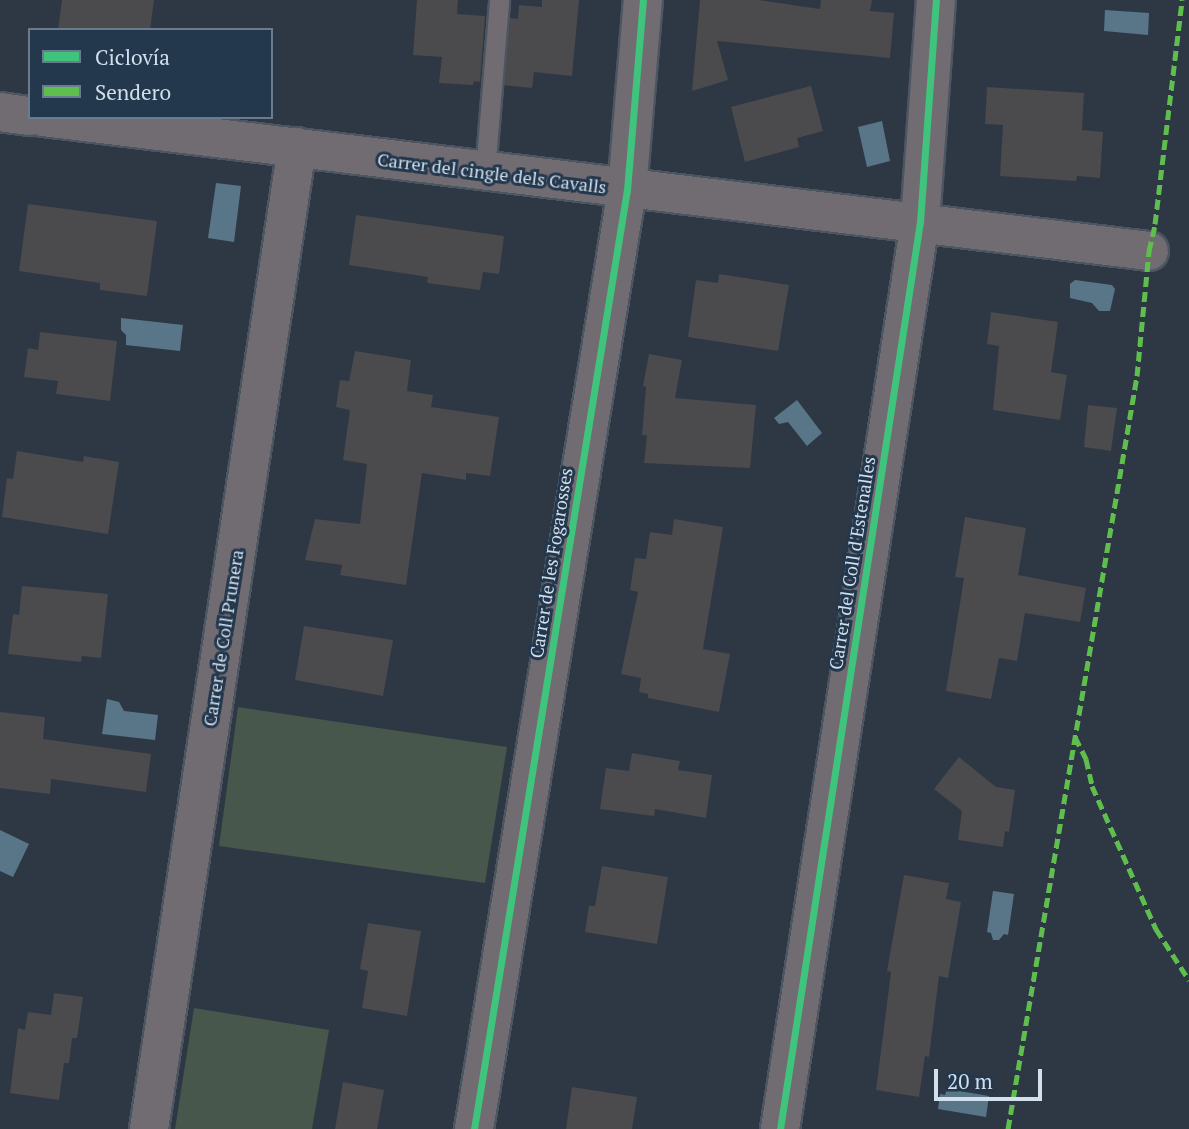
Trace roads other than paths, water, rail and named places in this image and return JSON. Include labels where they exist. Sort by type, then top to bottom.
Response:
[{"type":"street","name":"Carrer de les Fogarosses","points":[[474,1129],[627,190],[643,0]]},
{"type":"street","name":"Carrer del Coll d'Estenalles","points":[[780,1129],[920,222],[936,0]]},
{"type":"street","points":[[0,112],[28,116]]},
{"type":"street","name":"Carrer del cingle dels Cavalls","points":[[60,119],[627,190],[920,222],[1149,251]]},
{"type":"street","name":"Carrer de Coll Prunera","points":[[149,1129],[297,147]]},
{"type":"lane","points":[[485,172],[499,0]]},
{"type":"water","points":[[1105,10],[1149,13],[1148,35],[1104,31]]},
{"type":"water","points":[[882,121],[890,161],[867,167],[858,127]]},
{"type":"water","points":[[216,183],[241,186],[234,242],[208,238]]},
{"type":"water","points":[[1075,280],[1112,285],[1115,289],[1110,311],[1099,311],[1092,303],[1070,298],[1070,284]]},
{"type":"water","points":[[121,318],[183,325],[180,351],[126,345],[126,335],[121,330]]},
{"type":"water","points":[[797,400],[822,433],[807,446],[788,422],[779,424],[774,418]]},
{"type":"water","points":[[107,699],[119,702],[124,711],[158,715],[155,740],[102,734]]},
{"type":"water","points":[[0,830],[29,844],[13,877],[0,871]]},
{"type":"water","points":[[993,891],[1014,894],[1008,935],[1004,934],[999,940],[993,940],[991,933],[987,932]]},
{"type":"water","points":[[947,1089],[989,1096],[986,1117],[938,1109],[940,1094],[945,1095]]}]
